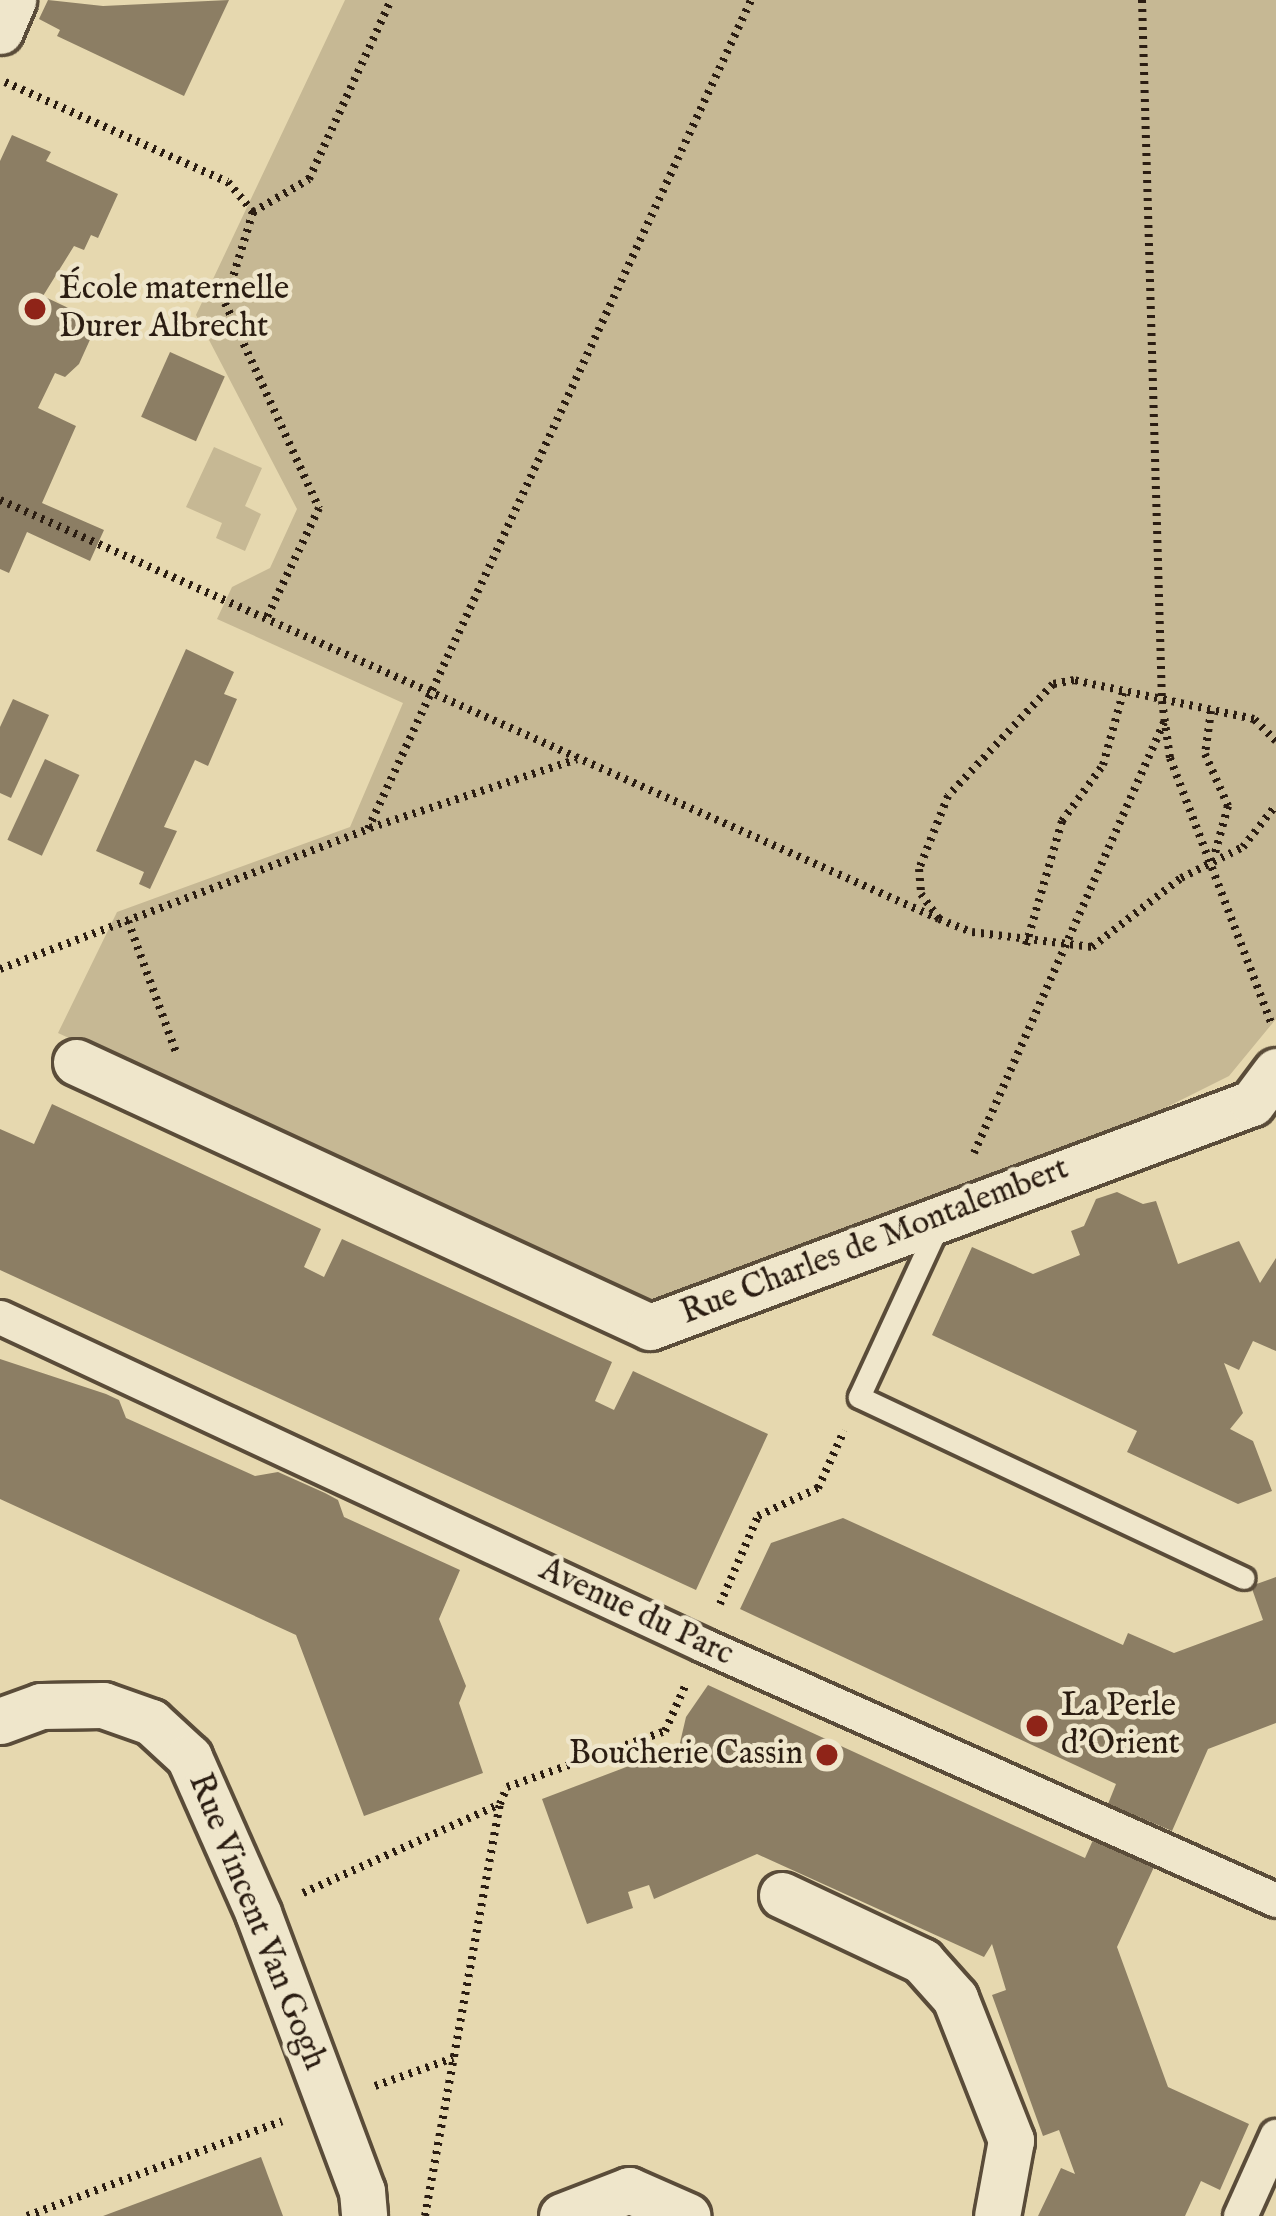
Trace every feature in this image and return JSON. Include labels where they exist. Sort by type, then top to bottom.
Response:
[{"type":"street","points":[[0,31],[14,0]]},
{"type":"street","name":"Rue Charles de Montalembert","points":[[76,1062],[650,1327],[947,1211],[1252,1103],[1276,1071]]},
{"type":"street","name":"Avenue du Parc","points":[[0,1317],[703,1645],[1276,1900]]},
{"type":"street","name":"Rue Vincent Van Gogh","points":[[0,1720],[41,1706],[103,1705],[151,1722],[189,1757],[258,1913],[330,2103],[364,2216]]},
{"type":"street","points":[[782,1895],[922,1961],[955,1998],[1011,2140],[997,2216]]},
{"type":"street","points":[[1240,2216],[1276,2136]]},
{"type":"street","points":[[562,2216],[629,2190],[688,2216]]},
{"type":"lane","points":[[947,1211],[859,1397],[1244,1578]]},
{"type":"path","points":[[265,621],[319,508],[225,303],[253,212],[309,179],[391,0]]},
{"type":"path","points":[[368,829],[752,0]]},
{"type":"path","points":[[1142,0],[1162,701],[1170,758],[1213,859],[1276,1036]]},
{"type":"path","points":[[0,80],[228,182],[253,212]]},
{"type":"path","points":[[0,500],[939,919],[1026,944],[1107,942],[1213,859],[1243,847],[1270,823],[1276,805]]},
{"type":"path","points":[[939,919],[921,894],[919,869],[960,782],[1053,683],[1074,680],[1254,718],[1276,741]]},
{"type":"path","points":[[1026,944],[1062,821],[1103,765],[1123,693]]},
{"type":"path","points":[[1211,711],[1204,754],[1228,806],[1213,859]]},
{"type":"path","points":[[947,1211],[1165,721]]},
{"type":"path","points":[[0,969],[368,829],[577,759]]},
{"type":"path","points":[[128,922],[201,1118]]},
{"type":"path","points":[[425,2216],[500,1804],[507,1787],[665,1730],[758,1516],[818,1488],[859,1397]]},
{"type":"path","points":[[258,1913],[500,1804]]},
{"type":"path","points":[[27,2216],[453,2058]]},
{"type":"shaded area","points":[[345,0],[1276,0],[1276,1019],[1229,1076],[1153,1114],[658,1309],[58,1033],[117,912],[350,827],[403,703],[217,619],[232,587],[270,568],[297,509],[196,315]]},
{"type":"shaded area","points":[[214,447],[262,468],[245,506],[261,514],[245,551],[216,538],[222,523],[186,507]]},
{"type":"building","points":[[48,0],[103,6],[229,0],[184,96],[57,36],[60,30],[39,19]]},
{"type":"building","name":"École maternelle Durer Albrecht","points":[[12,135],[51,152],[46,161],[118,194],[98,238],[91,235],[84,250],[74,246],[43,296],[98,322],[79,364],[65,377],[55,373],[38,408],[76,426],[42,503],[104,530],[90,561],[27,532],[9,573],[0,569],[0,161]]},
{"type":"building","points":[[170,352],[225,376],[196,441],[141,417]]},
{"type":"building","points":[[186,649],[234,672],[224,694],[237,699],[208,766],[195,760],[164,827],[177,831],[150,889],[139,884],[144,872],[96,851]]},
{"type":"building","points":[[13,699],[49,715],[11,798],[0,793],[0,727]]},
{"type":"building","points":[[45,759],[79,775],[42,856],[7,840]]},
{"type":"building","points":[[52,1104],[321,1229],[304,1267],[324,1277],[342,1239],[612,1362],[595,1401],[614,1410],[633,1371],[768,1434],[696,1590],[0,1270],[0,1129],[34,1144]]},
{"type":"building","points":[[1117,1192],[1143,1204],[1156,1201],[1178,1264],[1239,1241],[1260,1283],[1276,1258],[1276,1351],[1253,1341],[1239,1370],[1224,1363],[1243,1413],[1230,1429],[1253,1441],[1272,1491],[1238,1504],[1127,1452],[1137,1431],[932,1335],[972,1247],[1033,1274],[1080,1255],[1071,1231],[1084,1226],[1096,1199]]},
{"type":"building","points":[[0,1359],[106,1394],[119,1400],[126,1418],[255,1476],[278,1472],[325,1493],[338,1500],[344,1517],[460,1570],[439,1619],[466,1686],[459,1703],[483,1773],[364,1816],[296,1635],[0,1499]]},
{"type":"building","points":[[843,1518],[1123,1645],[1128,1633],[1174,1653],[1263,1620],[1251,1586],[1276,1577],[1276,1723],[1208,1749],[1172,1831],[1108,1804],[1116,1784],[740,1609],[771,1543]]},
{"type":"building","points":[[708,1685],[1085,1858],[1093,1840],[1154,1867],[1117,1947],[1168,2087],[1249,2124],[1220,2190],[1201,2181],[1185,2216],[1038,2216],[1061,2168],[1075,2174],[1059,2130],[1043,2136],[992,1995],[1006,1990],[992,1944],[984,1957],[757,1854],[654,1899],[649,1885],[628,1892],[633,1908],[587,1924],[542,1799],[679,1747],[686,1717]]},
{"type":"building","points":[[261,2157],[283,2216],[103,2216]]},
{"type":"place","name":"École maternelle Durer Albrecht","points":[[35,309]]},
{"type":"place","name":"La Perle d'Orient","points":[[1037,1726]]},
{"type":"place","name":"Boucherie Cassin","points":[[827,1755]]}]
